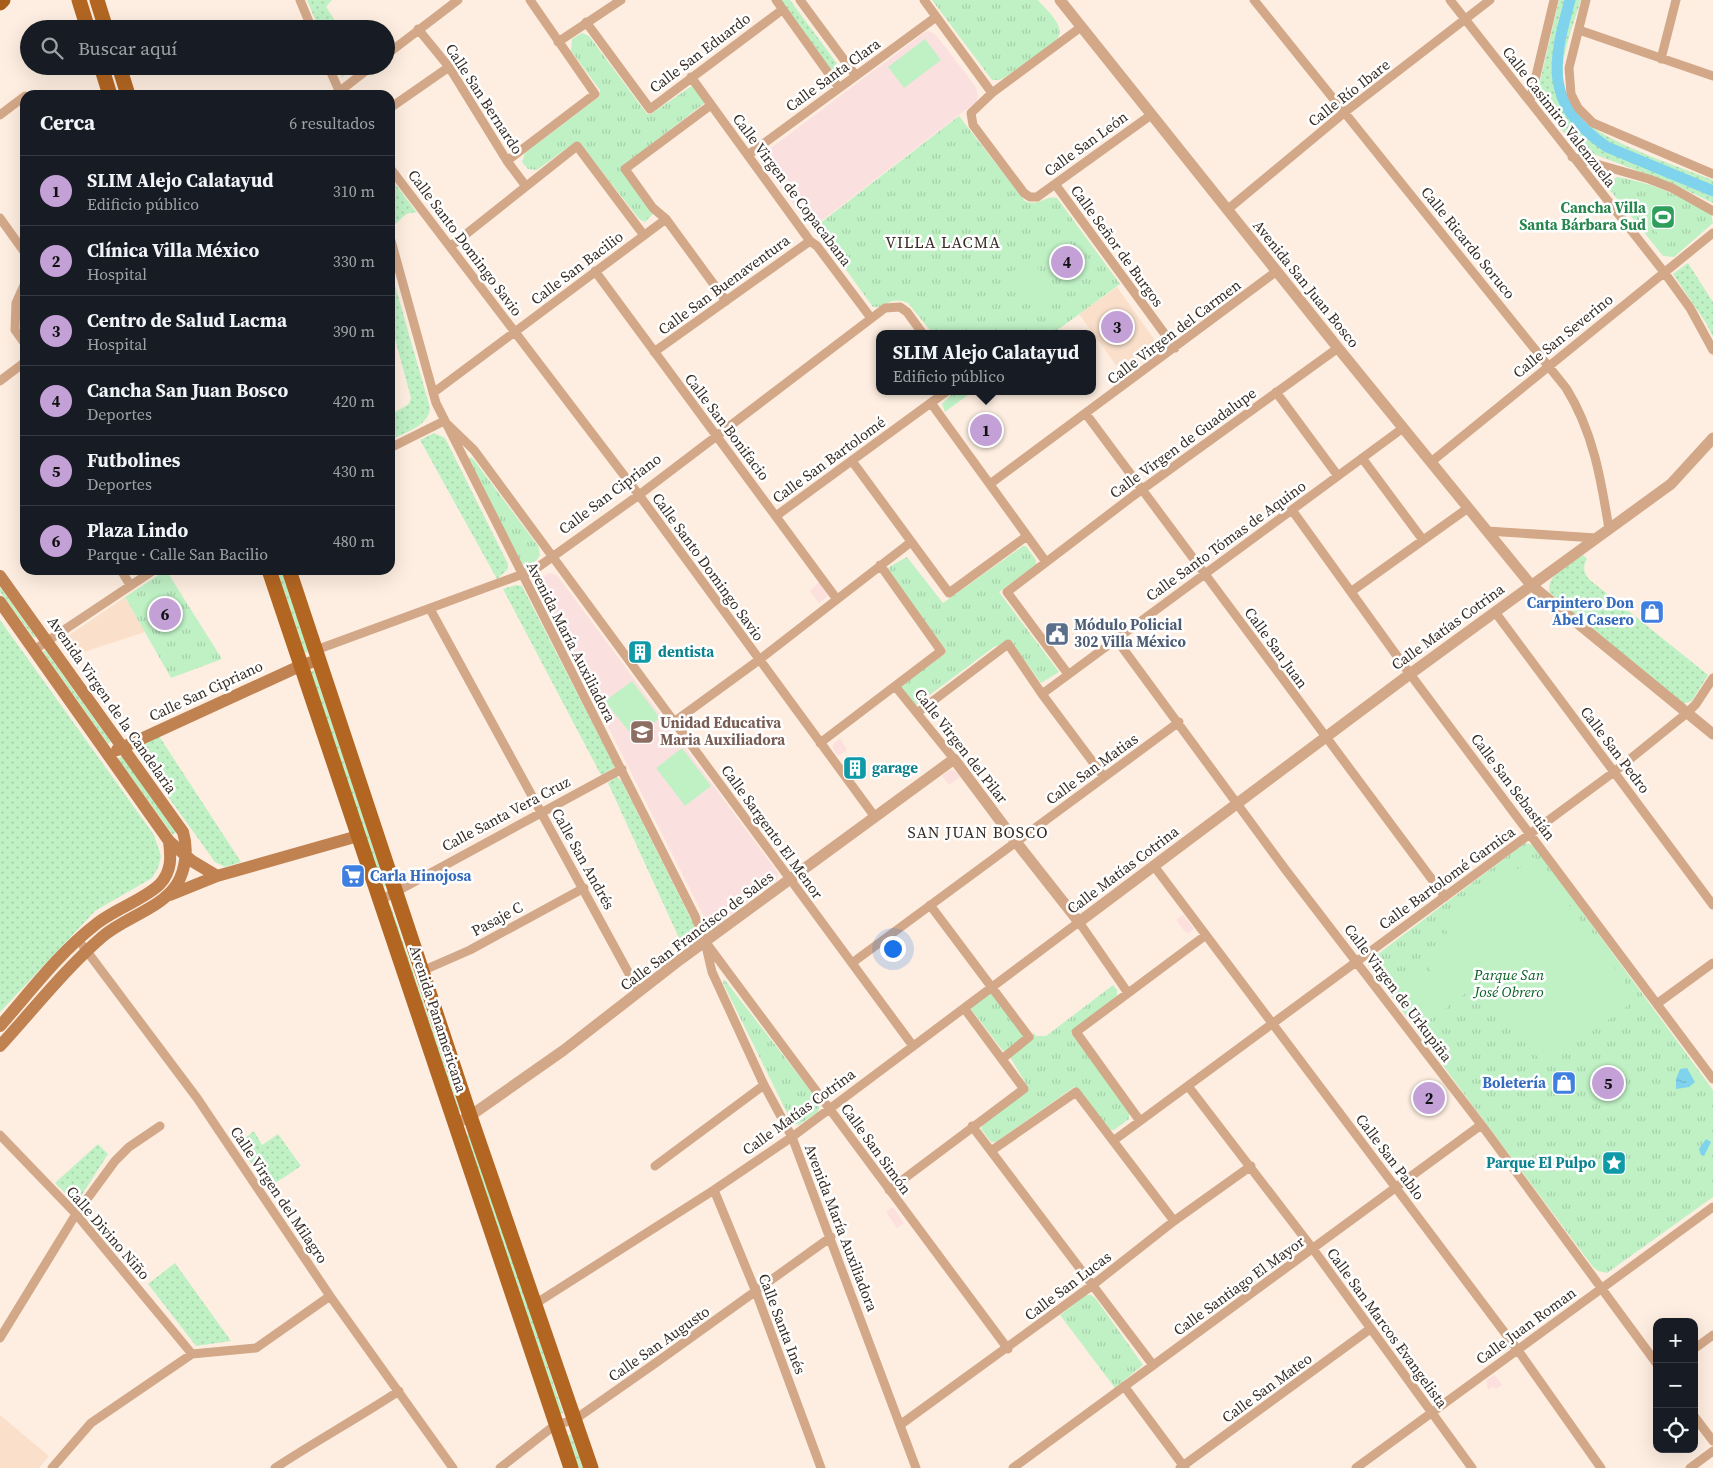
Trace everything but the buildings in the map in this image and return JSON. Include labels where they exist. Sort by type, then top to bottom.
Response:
[{"type":"highway","points":[[0,4],[3,0]]},
{"type":"main road","points":[[79,0],[85,20]]},
{"type":"main road","points":[[97,0],[103,20]]},
{"type":"main road","points":[[104,75],[108,90]]},
{"type":"main road","points":[[122,75],[126,90]]},
{"type":"main road","name":"Avenida Panamericana","points":[[271,575],[571,1468]]},
{"type":"main road","name":"Avenida Panamericana","points":[[290,575],[470,1116],[591,1468]]},
{"type":"main road","name":"Avenida Virgen de la Candelaria","points":[[0,576],[183,832],[186,842],[185,856]]},
{"type":"main road","points":[[0,602],[169,841],[185,856],[217,876]]},
{"type":"main road","name":"Calle San Cipriano","points":[[109,756],[122,747],[300,666],[317,655]]},
{"type":"main road","points":[[0,1046],[87,950],[116,926],[166,897],[217,876],[358,836]]},
{"type":"main road","points":[[0,1026],[78,940],[108,915],[160,884],[168,872],[171,858],[169,841]]},
{"type":"main road","points":[[166,897],[177,883],[185,856]]},
{"type":"street","points":[[300,0],[308,20]]},
{"type":"street","points":[[395,48],[458,0]]},
{"type":"street","points":[[507,160],[595,94],[530,0]]},
{"type":"street","points":[[558,42],[621,0]]},
{"type":"street","points":[[776,0],[839,88]]},
{"type":"street","points":[[800,0],[856,76]]},
{"type":"street","points":[[924,0],[992,93],[1082,27]]},
{"type":"street","name":"Avenida San Juan Bosco","points":[[1060,0],[1338,348],[1531,585],[1713,734]]},
{"type":"street","name":"Calle Ricardo Soruco","points":[[1254,0],[1549,365],[1579,408],[1595,453],[1609,529]]},
{"type":"street","name":"Calle Casimiro Valenzuela","points":[[1450,0],[1664,272],[1690,308],[1713,350]]},
{"type":"street","name":"Calle Río Ibare","points":[[1227,210],[1345,112],[1490,0]]},
{"type":"street","points":[[1530,101],[1554,0]]},
{"type":"street","points":[[1586,0],[1569,68],[1568,81],[1571,94],[1585,116],[1593,123],[1713,174]]},
{"type":"street","points":[[1661,59],[1676,0]]},
{"type":"street","name":"Calle San Eduardo","points":[[586,22],[650,109],[782,10]]},
{"type":"street","name":"Calle Santa Clara","points":[[748,155],[936,17]]},
{"type":"street","name":"Calle San Bernardo","points":[[418,29],[449,67],[507,160],[526,185]]},
{"type":"street","points":[[1579,30],[1713,76]]},
{"type":"street","points":[[395,105],[449,67]]},
{"type":"street","points":[[332,75],[337,90]]},
{"type":"street","points":[[344,90],[361,75]]},
{"type":"street","name":"Calle Virgen de Copacabana","points":[[691,77],[810,241],[816,246],[871,318]]},
{"type":"street","name":"Calle San León","points":[[992,93],[971,113],[973,125],[1024,193],[1030,197],[1037,197],[1152,114]]},
{"type":"street","points":[[0,115],[20,100]]},
{"type":"street","points":[[711,105],[625,169],[653,208],[666,218],[726,301]]},
{"type":"street","points":[[451,246],[577,146],[643,234]]},
{"type":"street","points":[[1572,157],[1672,188],[1713,211]]},
{"type":"street","name":"Calle Santo Domingo Savio","points":[[395,174],[639,495],[875,817]]},
{"type":"street","name":"Calle Señor de Burgos","points":[[1055,184],[1175,348]]},
{"type":"street","points":[[0,218],[20,246]]},
{"type":"street","name":"Calle San Bacilio","points":[[433,393],[666,218]]},
{"type":"street","name":"Calle San Severino","points":[[1431,462],[1713,233]]},
{"type":"street","name":"Calle San Buenaventura","points":[[654,352],[810,241]]},
{"type":"street","name":"Avenida María Auxiliadora","points":[[395,255],[433,393],[444,421],[695,916],[705,942],[712,972],[764,1085],[792,1137],[916,1468]]},
{"type":"street","name":"Calle San Bonifacio","points":[[595,271],[836,598]]},
{"type":"street","name":"Calle Virgen del Carmen","points":[[990,484],[1277,271]]},
{"type":"street","points":[[20,294],[16,303],[15,330],[20,337]]},
{"type":"street","name":"Calle San Cipriano","points":[[317,655],[430,609],[522,575],[553,558],[885,308],[892,306],[900,307],[907,312],[920,330]]},
{"type":"street","name":"Calle Virgen de Guadalupe","points":[[1068,674],[1007,592],[1142,489],[1338,348]]},
{"type":"street","points":[[0,381],[20,366]]},
{"type":"street","points":[[1276,392],[1338,476]]},
{"type":"street","name":"Calle San Bartolomé","points":[[776,516],[942,395]]},
{"type":"street","points":[[931,403],[1046,562]]},
{"type":"street","name":"Calle San Juan","points":[[1086,414],[1445,897]]},
{"type":"street","points":[[395,446],[444,421]]},
{"type":"street","name":"Calle Sargento El Menor","points":[[444,421],[474,450],[913,1046]]},
{"type":"street","name":"Calle Santo Tómas de Aquino","points":[[1042,694],[1403,428]]},
{"type":"street","name":"Calle Matías Cotrina","points":[[535,1304],[714,1190],[792,1137],[1410,674],[1671,484],[1713,438]]},
{"type":"street","points":[[1362,458],[1423,540]]},
{"type":"street","points":[[852,461],[949,594],[1027,536]]},
{"type":"street","points":[[1352,591],[1468,508]]},
{"type":"street","name":"Calle San Sebastián","points":[[1292,510],[1410,674],[1713,1079]]},
{"type":"street","points":[[1487,531],[1596,538]]},
{"type":"street","points":[[674,722],[759,660],[836,598],[911,542]]},
{"type":"street","name":"Calle Virgen del Pilar","points":[[820,743],[941,650],[880,565]]},
{"type":"street","points":[[124,575],[130,585]]},
{"type":"street","points":[[34,650],[146,575]]},
{"type":"street","name":"Calle San Andrés","points":[[430,609],[584,888],[639,992]]},
{"type":"street","name":"Calle San Pedro","points":[[1495,612],[1713,905]]},
{"type":"street","name":"Calle Virgen de Urkupiña","points":[[1116,639],[1179,722],[1237,804],[1482,1125],[1656,1363]]},
{"type":"street","points":[[917,713],[1008,644],[1042,694],[1104,777]]},
{"type":"street","name":"Calle Bartolomé Garnica","points":[[1113,1141],[1614,772],[1687,713],[1696,704],[1713,678]]},
{"type":"street","name":"Calle Virgen del Pilar","points":[[895,686],[954,759],[1079,922],[1128,994]]},
{"type":"street","name":"Calle San Matias","points":[[852,963],[1179,722]]},
{"type":"street","name":"Calle San Francisco de Sales","points":[[455,1124],[470,1116],[564,1050],[705,942],[954,759]]},
{"type":"street","name":"Calle Santa Vera Cruz","points":[[379,901],[622,769]]},
{"type":"street","name":"Calle San Pablo","points":[[1154,866],[1274,1023],[1517,1350],[1601,1468]]},
{"type":"street","name":"Pasaje C","points":[[422,971],[470,950],[584,888]]},
{"type":"street","points":[[930,905],[1029,1037],[1002,1059]]},
{"type":"street","points":[[1140,1121],[1076,1032],[1206,935]]},
{"type":"street","name":"Calle Virgen del Milagro","points":[[78,940],[197,1098],[330,1296],[453,1468]]},
{"type":"street","name":"Calle San Simón","points":[[705,942],[1008,1348]]},
{"type":"street","points":[[1658,1003],[1713,962]]},
{"type":"street","points":[[889,1190],[1024,1088],[964,1008]]},
{"type":"street","points":[[655,1166],[764,1085]]},
{"type":"street","name":"Calle San Marcos Evangelista","points":[[1188,1086],[1313,1249],[1472,1468]]},
{"type":"street","points":[[991,1151],[1076,1092],[1174,1221]]},
{"type":"street","name":"Calle Santiago El Mayor","points":[[1013,1468],[1482,1125]]},
{"type":"street","points":[[0,1338],[76,1214],[115,1161],[129,1147],[160,1126]]},
{"type":"street","points":[[972,1126],[1094,1284],[1153,1365]]},
{"type":"street","name":"Calle Divino Niño","points":[[0,1135],[76,1214],[192,1354]]},
{"type":"street","name":"Calle San Lucas","points":[[900,1425],[1008,1348],[1174,1221],[1251,1166]]},
{"type":"street","name":"Calle Santa Inés","points":[[714,1190],[756,1292],[821,1468]]},
{"type":"street","name":"Calle Juan Roman","points":[[1356,1468],[1713,1207]]},
{"type":"street","name":"Calle San Augusto","points":[[500,1468],[555,1425],[574,1420],[831,1237]]},
{"type":"street","points":[[52,1468],[91,1423],[192,1354],[256,1348],[330,1296]]},
{"type":"street","name":"Calle San Mateo","points":[[1183,1467],[1370,1329]]},
{"type":"street","points":[[1698,1346],[1713,1335]]},
{"type":"street","points":[[1124,1386],[1183,1467]]},
{"type":"street","points":[[274,1468],[309,1446],[352,1423],[399,1391]]},
{"type":"street","points":[[1698,1421],[1713,1441]]},
{"type":"street","points":[[1690,1468],[1713,1451]]},
{"type":"shaded area","points":[[929,31],[936,35],[976,87],[978,97],[976,102],[812,228],[762,164],[763,154],[925,32]]},
{"type":"shaded area","points":[[1117,287],[1154,339],[1154,348],[1121,372],[1096,337],[1096,330],[1091,330],[1079,314]]},
{"type":"shaded area","name":"Unidad Educativa Maria Auxiliadora","points":[[550,573],[557,575],[778,873],[777,880],[713,928],[708,925],[540,592],[539,578]]},
{"type":"shaded area","points":[[819,582],[828,596],[819,603],[810,591]]},
{"type":"shaded area","points":[[125,597],[145,632],[69,657],[59,642]]},
{"type":"shaded area","points":[[840,738],[847,750],[838,756],[833,749],[833,744]]},
{"type":"shaded area","points":[[949,770],[954,770],[960,777],[949,785],[942,776]]},
{"type":"shaded area","points":[[1125,867],[1130,875],[1118,884],[1112,876]]},
{"type":"shaded area","points":[[1183,915],[1194,929],[1187,934],[1176,920]]},
{"type":"shaded area","points":[[893,1207],[904,1223],[897,1228],[886,1212]]},
{"type":"shaded area","points":[[1495,1375],[1502,1385],[1496,1389],[1493,1386],[1488,1390],[1486,1380]]},
{"type":"shaded area","points":[[0,1415],[49,1456],[39,1468],[0,1468]]},
{"type":"green space","points":[[307,0],[332,0],[326,7],[335,20],[315,20]]},
{"type":"green space","points":[[780,0],[790,0],[841,69],[840,75],[834,74]]},
{"type":"green space","points":[[932,0],[1038,0],[1055,19],[1060,30],[1059,36],[1056,41],[1004,78],[992,80]]},
{"type":"green space","points":[[1559,0],[1581,0],[1566,49],[1563,68],[1566,94],[1579,116],[1605,135],[1622,144],[1713,180],[1713,203],[1675,185],[1583,150],[1548,114],[1540,98],[1539,86]]},
{"type":"green space","points":[[582,33],[589,36],[647,114],[651,114],[693,85],[706,102],[628,162],[627,165],[654,213],[645,222],[639,219],[579,142],[574,143],[537,170],[528,169],[522,162],[525,153],[600,96],[600,90],[571,51],[572,39]]},
{"type":"green space","points":[[925,39],[941,60],[904,88],[888,67]]},
{"type":"green space","points":[[959,116],[1025,201],[1034,203],[1049,198],[1057,198],[1120,284],[1057,330],[930,330],[908,303],[897,300],[882,306],[873,307],[815,227]]},
{"type":"green space","points":[[1617,177],[1643,183],[1677,196],[1711,214],[1713,223],[1674,257],[1663,256],[1609,189],[1608,183]]},
{"type":"green space","points":[[395,184],[417,213],[406,214],[395,224]]},
{"type":"green space","name":"Cancha Villa Santa Bárbara Sud","points":[[1656,191],[1689,221],[1669,244],[1636,213]]},
{"type":"green space","points":[[1065,235],[1092,271],[1070,288],[1043,252]]},
{"type":"green space","points":[[1030,258],[1057,294],[1035,310],[1008,275]]},
{"type":"green space","points":[[1688,263],[1713,302],[1713,337],[1706,323],[1673,274]]},
{"type":"green space","points":[[395,286],[430,408],[429,414],[421,424],[395,438],[395,412],[409,404],[411,398],[395,339]]},
{"type":"green space","points":[[951,395],[968,395],[945,412],[942,404]]},
{"type":"green space","points":[[434,433],[445,438],[508,564],[507,570],[497,579],[420,440]]},
{"type":"green space","points":[[470,457],[538,546],[540,555],[536,561],[525,566],[521,564],[468,459]]},
{"type":"green space","points":[[1023,546],[1026,546],[1036,560],[1036,565],[999,592],[1059,672],[1041,683],[1011,641],[994,647],[915,706],[900,687],[946,653],[946,650],[888,570],[889,567],[907,557],[943,603]]},
{"type":"green space","points":[[1583,555],[1587,559],[1584,568],[1585,573],[1590,580],[1708,675],[1692,701],[1682,704],[1550,593],[1549,587],[1555,575]]},
{"type":"green space","points":[[158,575],[169,575],[222,659],[171,678],[125,597]]},
{"type":"green space","points":[[279,575],[283,575],[309,652],[305,653]]},
{"type":"green space","points":[[516,585],[522,586],[615,767],[601,775],[503,589]]},
{"type":"green space","points":[[0,587],[36,637],[34,638],[0,592]]},
{"type":"green space","points":[[0,620],[154,835],[161,856],[158,868],[152,878],[95,911],[0,1012]]},
{"type":"green space","points":[[45,650],[111,742],[108,744],[43,652]]},
{"type":"green space","points":[[314,670],[386,886],[383,887],[310,672]]},
{"type":"green space","points":[[632,681],[660,718],[634,738],[605,701]]},
{"type":"green space","points":[[159,736],[241,862],[225,867],[215,862],[133,748]]},
{"type":"green space","points":[[682,748],[711,786],[685,806],[656,768]]},
{"type":"green space","points":[[122,756],[176,832],[173,835],[118,759]]},
{"type":"green space","points":[[616,777],[621,780],[701,939],[684,949],[608,783]]},
{"type":"green space","name":"Parque San José Obrero","points":[[1525,843],[1533,845],[1713,1090],[1713,1197],[1607,1273],[1598,1271],[1593,1267],[1368,965],[1370,960]]},
{"type":"green space","name":"Parque San José Obrero","points":[[1534,857],[1637,999],[1544,1066],[1442,925]]},
{"type":"green space","points":[[391,906],[460,1111],[457,1112],[388,907]]},
{"type":"green space","points":[[1452,944],[1480,983],[1453,1002],[1425,963]]},
{"type":"green space","points":[[1421,967],[1449,1006],[1422,1025],[1394,987]]},
{"type":"green space","points":[[724,979],[820,1103],[818,1112],[799,1125],[792,1123],[723,983]]},
{"type":"green space","points":[[1113,985],[1117,990],[1117,996],[1071,1033],[1129,1112],[1129,1119],[1114,1130],[1110,1130],[1079,1089],[1074,1087],[996,1142],[991,1142],[981,1129],[983,1123],[1029,1089],[1010,1057],[1034,1033],[1036,1036],[1046,1036]]},
{"type":"green space","points":[[991,992],[1024,1037],[1007,1051],[1003,1051],[970,1008]]},
{"type":"green space","points":[[254,1131],[262,1145],[278,1134],[301,1166],[268,1188],[238,1144]]},
{"type":"green space","points":[[471,1133],[563,1413],[559,1414],[466,1135]]},
{"type":"green space","points":[[98,1144],[108,1154],[76,1204],[55,1183]]},
{"type":"green space","points":[[175,1263],[231,1341],[196,1346],[148,1284]]},
{"type":"green space","points":[[1086,1295],[1091,1295],[1096,1299],[1143,1365],[1115,1388],[1060,1315]]},
{"type":"green space","points":[[571,1434],[583,1468],[579,1468],[567,1436]]},
{"type":"water","points":[[1687,1068],[1695,1082],[1689,1087],[1676,1089],[1676,1079],[1680,1069]]},
{"type":"water","points":[[1706,1139],[1711,1142],[1704,1156],[1701,1155],[1699,1149]]},
{"type":"waterway","points":[[1570,0],[1559,44],[1557,64],[1558,82],[1563,99],[1572,115],[1587,131],[1607,147],[1713,191]]},
{"type":"place","name":"Cancha Villa Santa Bárbara Sud","points":[[1663,217]]},
{"type":"place","name":"Cancha San Juan Bosco","points":[[1067,262]]},
{"type":"place","name":"Centro de Salud Lacma","points":[[1117,327]]},
{"type":"place","name":"SLIM Alejo Calatayud","points":[[986,430]]},
{"type":"place","name":"Carpintero Don Abel Casero","points":[[1652,612]]},
{"type":"place","name":"Plaza Lindo","points":[[165,614]]},
{"type":"place","name":"Módulo Policial 302 Villa México","points":[[1057,634]]},
{"type":"place","name":"dentista","points":[[640,652]]},
{"type":"place","name":"Unidad Educativa Maria Auxiliadora","points":[[642,732]]},
{"type":"place","name":"garage","points":[[855,768]]},
{"type":"place","name":"Carla Hinojosa","points":[[353,876]]},
{"type":"place","name":"Boletería","points":[[1564,1083]]},
{"type":"place","name":"Futbolines","points":[[1608,1083]]},
{"type":"place","name":"Clínica Villa México","points":[[1429,1098]]},
{"type":"place","name":"Parque El Pulpo","points":[[1614,1163]]},
{"type":"district","name":"VILLA LACMA","points":[[943,242]]},
{"type":"district","name":"SAN JUAN BOSCO","points":[[978,832]]}]
